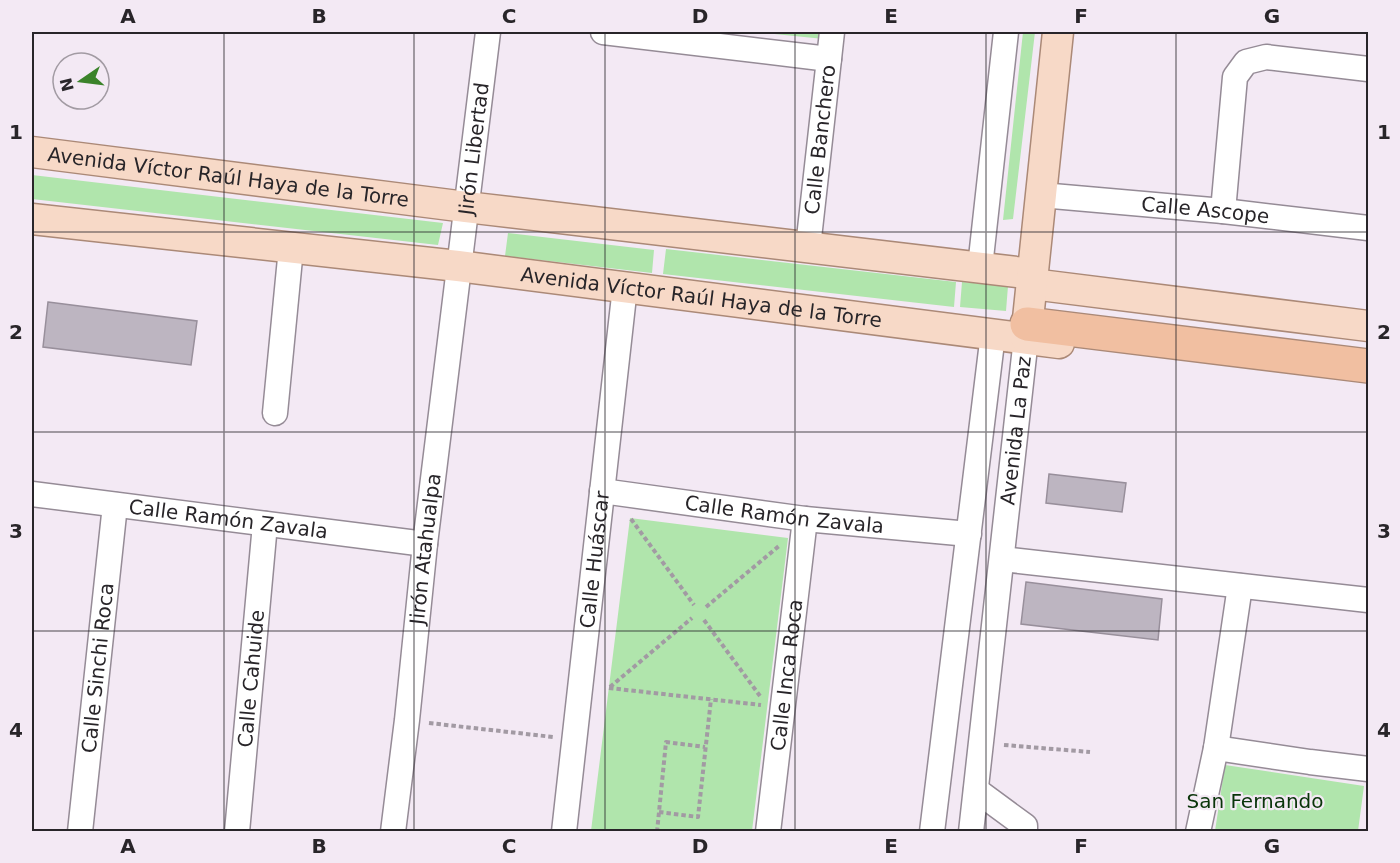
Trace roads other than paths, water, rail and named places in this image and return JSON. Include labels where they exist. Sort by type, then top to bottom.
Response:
[{"type":"highway","points":[[1030,305],[1368,344]]},
{"type":"highway","points":[[1030,305],[1368,366]]},
{"type":"main road","name":"Avenida La Paz","points":[[1030,305],[1058,32]]},
{"type":"main road","name":"Avenida Víctor Raúl Haya de la Torre","points":[[32,152],[465,207],[980,267],[1030,305],[1368,381]]},
{"type":"main road","name":"Avenida Víctor Raúl Haya de la Torre","points":[[32,219],[458,266],[993,334],[1030,305],[1368,326]]},
{"type":"street","name":"Jirón Libertad","points":[[458,266],[488,32]]},
{"type":"street","points":[[603,32],[657,35],[829,59]]},
{"type":"street","name":"Calle Banchero","points":[[808,247],[832,32]]},
{"type":"street","points":[[980,267],[1006,32]]},
{"type":"street","points":[[1223,211],[1235,77],[1246,62],[1266,57],[1368,69]]},
{"type":"street","name":"Calle Ascope","points":[[1041,195],[1223,211],[1368,228]]},
{"type":"street","points":[[275,413],[291,248]]},
{"type":"street","name":"Jirón Atahualpa","points":[[393,831],[458,266]]},
{"type":"street","name":"Calle Huáscar","points":[[564,831],[625,288]]},
{"type":"street","name":"Avenida La Paz","points":[[971,831],[1030,305]]},
{"type":"street","name":"Avenida La Paz","points":[[932,831],[993,334]]},
{"type":"street","name":"Calle Ramón Zavala","points":[[602,491],[805,519],[969,534]]},
{"type":"street","name":"Calle Ramón Zavala","points":[[32,494],[425,544]]},
{"type":"street","name":"Calle Sinchi Roca","points":[[80,831],[115,504]]},
{"type":"street","name":"Calle Inca Roca","points":[[768,831],[805,519]]},
{"type":"street","name":"Calle Cahuide","points":[[237,831],[265,524]]},
{"type":"street","points":[[1002,560],[1368,600]]},
{"type":"street","points":[[1198,831],[1216,748],[1240,586]]},
{"type":"street","points":[[1216,748],[1368,769]]},
{"type":"street","points":[[976,789],[1027,830]]},
{"type":"park label","name":"San Fernando","points":[[1255,801]]}]
